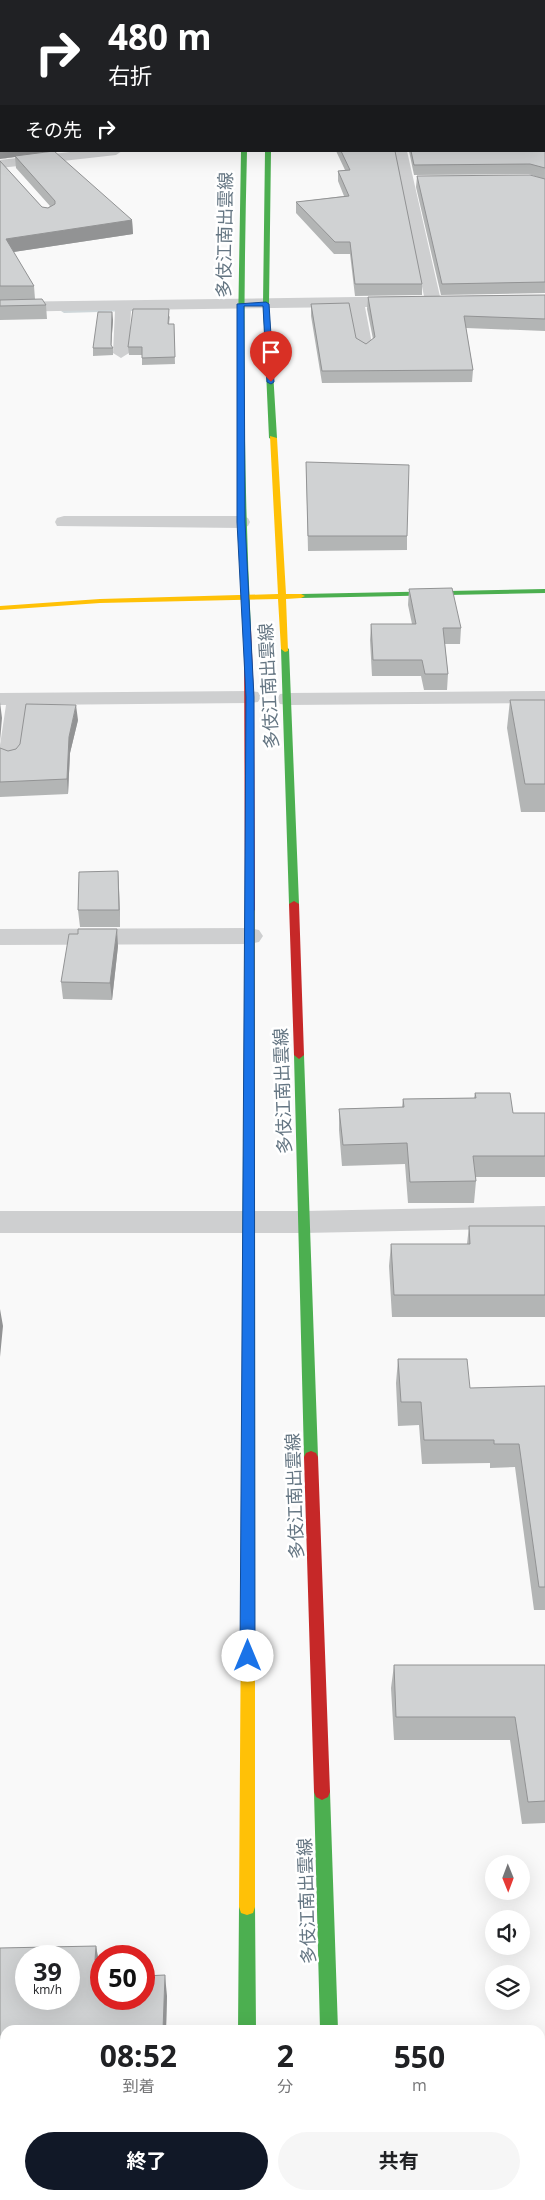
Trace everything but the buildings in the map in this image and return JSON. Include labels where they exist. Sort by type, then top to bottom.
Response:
[{"type":"main road","name":"多伎江南出雲線","points":[[244,152],[240,304],[241,522],[250,697],[247,2025]]},
{"type":"main road","name":"多伎江南出雲線","points":[[268,152],[266,304],[288,699],[329,2025]]},
{"type":"main road","points":[[0,608],[100,600],[245,599],[545,591]]},
{"type":"street","points":[[53,0],[68,0]]},
{"type":"street","points":[[1,164],[96,152]]},
{"type":"street","points":[[400,152],[433,301]]},
{"type":"street","points":[[1,164],[16,178]]},
{"type":"street","points":[[406,181],[425,181]]},
{"type":"street","points":[[0,307],[452,301]]},
{"type":"street","points":[[356,302],[365,349]]},
{"type":"street","points":[[121,353],[124,306]]},
{"type":"street","points":[[64,522],[241,522]]},
{"type":"street","points":[[9,758],[9,699],[250,697]]},
{"type":"street","points":[[288,699],[545,698]]},
{"type":"street","points":[[0,937],[250,936]]},
{"type":"street","points":[[0,1222],[304,1222],[545,1217]]},
{"type":"waterway","points":[[64,311],[131,310]]},
{"type":"traffic: fast","points":[[244,152],[241,390],[242,510],[247,630]]},
{"type":"traffic: fast","points":[[268,152],[266,304],[273,438]]},
{"type":"traffic: fast","points":[[301,596],[545,591]]},
{"type":"traffic: fast","points":[[285,649],[294,904]]},
{"type":"traffic: fast","points":[[299,1055],[311,1457]]},
{"type":"traffic: fast","points":[[248,1614],[249,1156]]},
{"type":"traffic: fast","points":[[322,1792],[329,2025]]},
{"type":"traffic: fast","points":[[247,1907],[247,2025]]},
{"type":"traffic: slow","points":[[273,438],[285,649]]},
{"type":"traffic: slow","points":[[0,608],[100,601],[301,596]]},
{"type":"traffic: slow","points":[[249,1156],[250,910]]},
{"type":"traffic: slow","points":[[247,1907],[248,1614]]},
{"type":"traffic: jam","points":[[247,630],[250,697],[250,910]]},
{"type":"traffic: jam","points":[[294,904],[299,1055]]},
{"type":"traffic: jam","points":[[311,1457],[322,1792]]},
{"type":"route","points":[[248,1656],[250,697],[241,522],[240,304],[266,304],[271,382]]}]
